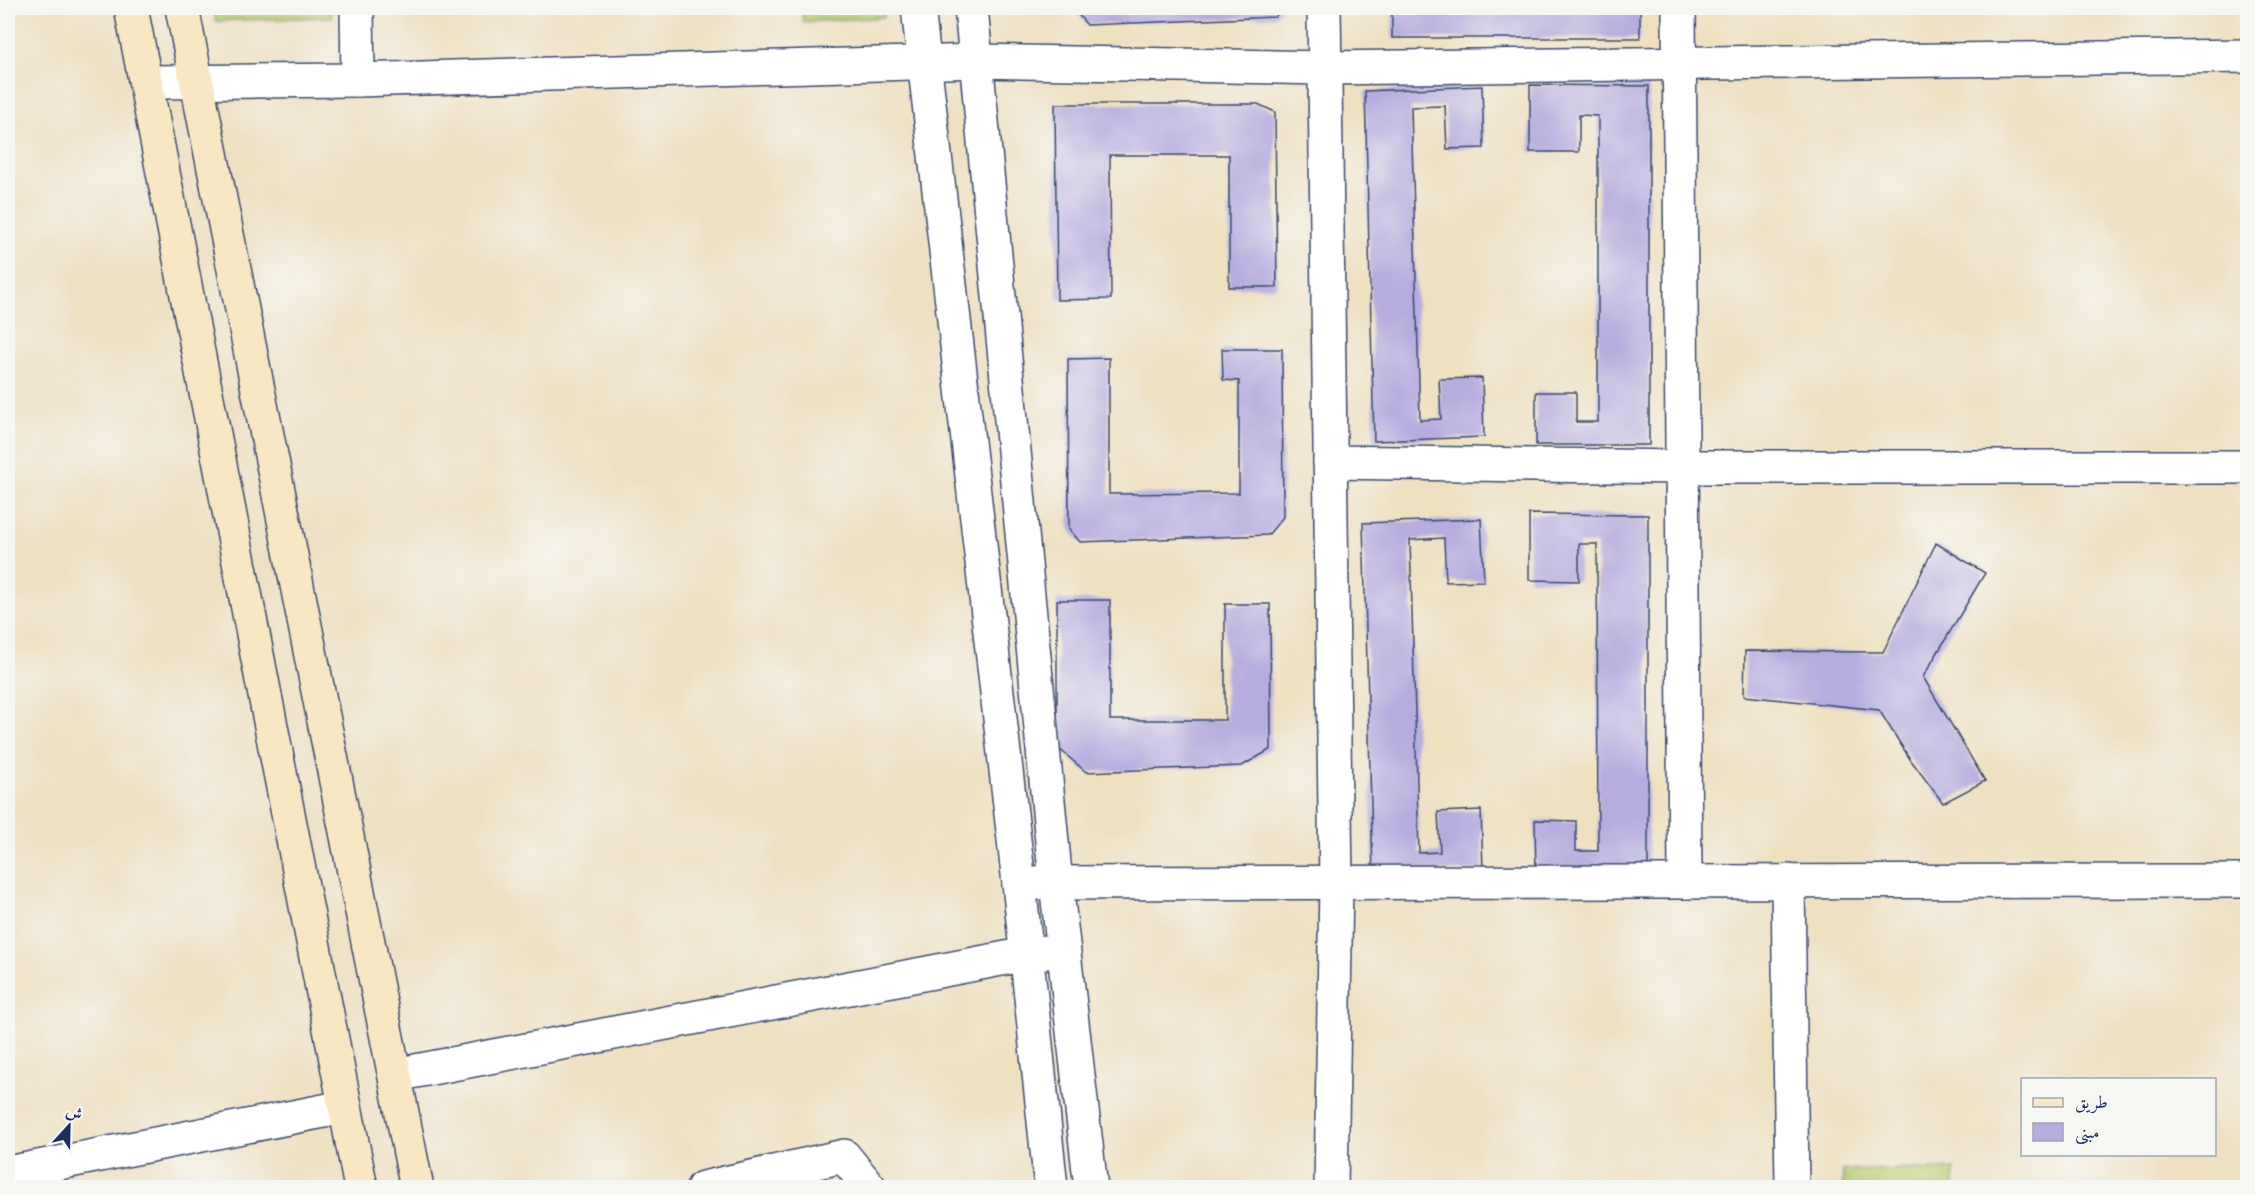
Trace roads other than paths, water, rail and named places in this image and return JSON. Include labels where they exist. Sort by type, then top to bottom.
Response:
[{"type":"main road","points":[[131,8],[361,1188]]},
{"type":"main road","points":[[182,8],[417,1188]]},
{"type":"street","points":[[357,8],[358,80]]},
{"type":"street","points":[[918,8],[1019,883],[1051,1188]]},
{"type":"street","points":[[971,8],[1056,883],[1091,1188]]},
{"type":"street","points":[[1324,8],[1336,882],[1331,1188]]},
{"type":"street","points":[[1679,8],[1685,882]]},
{"type":"street","points":[[147,82],[358,80],[977,61],[1325,68],[2247,56]]},
{"type":"street","points":[[1330,462],[1682,467],[2247,467]]},
{"type":"street","points":[[1788,881],[1792,1188]]},
{"type":"street","points":[[1019,883],[2247,881]]},
{"type":"street","points":[[395,1075],[1027,954],[1064,950]]},
{"type":"street","points":[[8,1173],[344,1107]]},
{"type":"street","points":[[703,1188],[843,1156],[870,1188]]}]
